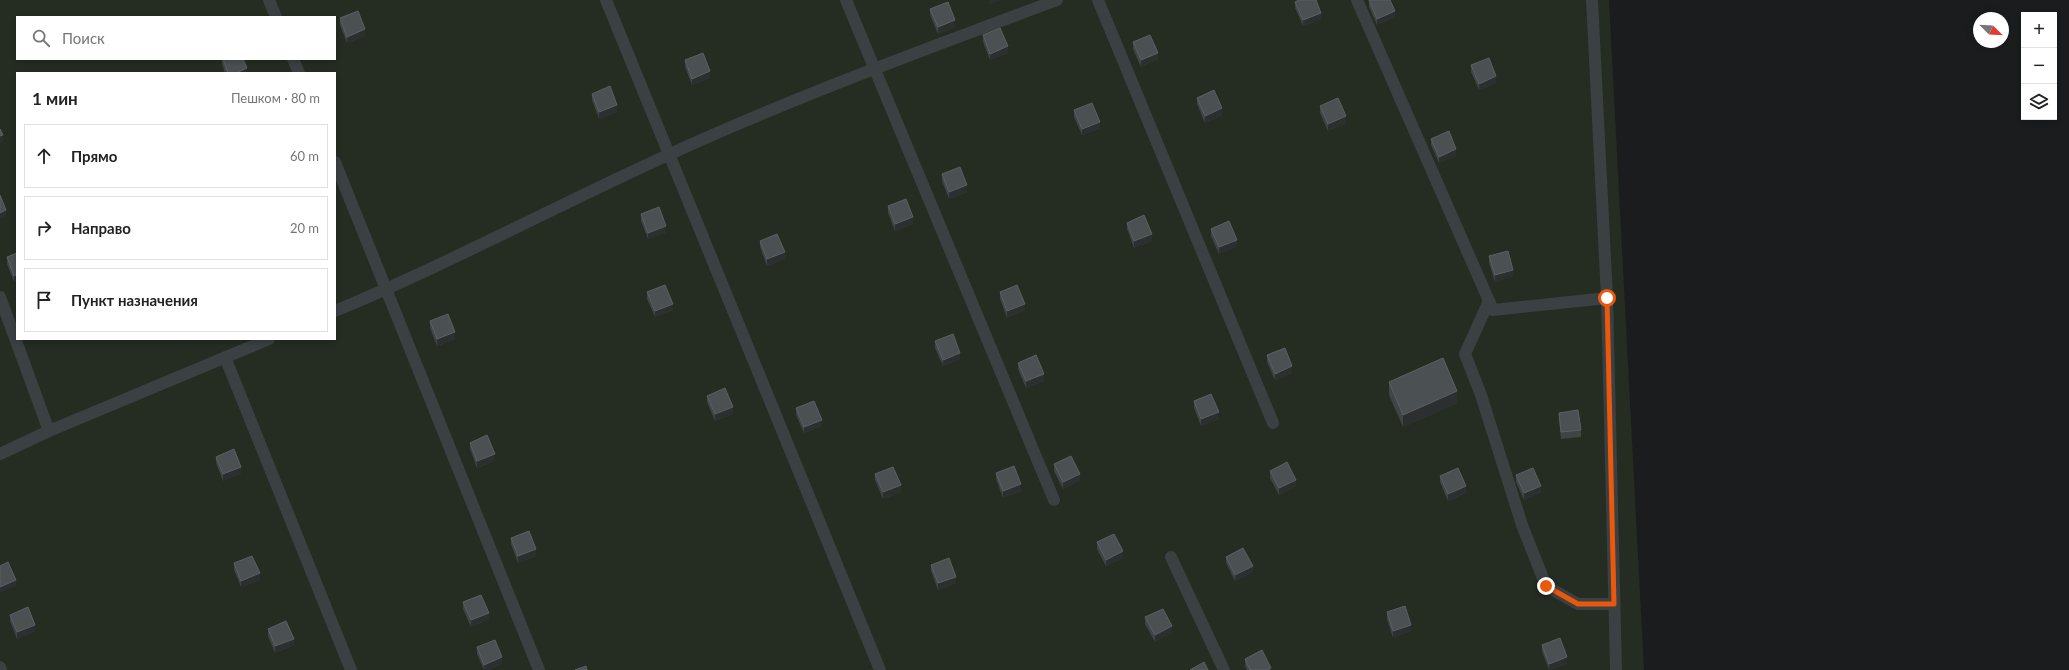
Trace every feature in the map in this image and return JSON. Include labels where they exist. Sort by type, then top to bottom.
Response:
[{"type":"lane","points":[[269,0],[276,16]]},
{"type":"lane","points":[[606,0],[880,670]]},
{"type":"lane","points":[[846,0],[1054,500]]},
{"type":"lane","points":[[336,311],[387,290],[669,154],[874,68],[1057,0]]},
{"type":"lane","points":[[1098,0],[1273,423]]},
{"type":"lane","points":[[1357,0],[1493,310],[1607,298]]},
{"type":"lane","points":[[1592,0],[1607,298],[1616,670]]},
{"type":"lane","points":[[293,60],[299,72]]},
{"type":"lane","points":[[336,164],[539,670]]},
{"type":"lane","points":[[0,297],[49,431]]},
{"type":"lane","points":[[1489,301],[1465,354],[1481,395],[1522,525],[1546,586],[1578,604],[1614,604]]},
{"type":"lane","points":[[0,454],[49,431],[267,340]]},
{"type":"lane","points":[[225,357],[351,670]]},
{"type":"lane","points":[[1170,557],[1224,670]]},
{"type":"lane","points":[[0,666],[2,670]]},
{"type":"shaded area","points":[[0,0],[1609,0],[1644,670],[0,670]]},
{"type":"building","points":[[1299,0],[1316,0],[1321,13],[1303,20],[1295,2]]},
{"type":"building","points":[[1369,0],[1390,0],[1395,11],[1377,19]]},
{"type":"building","points":[[948,2],[955,20],[938,27],[930,9]]},
{"type":"building","points":[[358,11],[365,29],[347,37],[340,18]]},
{"type":"building","points":[[1000,28],[1008,46],[990,54],[983,35]]},
{"type":"building","points":[[1150,35],[1158,53],[1141,60],[1133,42]]},
{"type":"building","points":[[703,53],[710,71],[692,79],[685,60]]},
{"type":"building","points":[[1489,58],[1496,76],[1479,84],[1471,65]]},
{"type":"building","points":[[223,60],[243,60],[247,68],[238,72],[228,72]]},
{"type":"building","points":[[610,86],[617,105],[599,112],[592,94]]},
{"type":"building","points":[[1214,90],[1222,108],[1205,116],[1197,98]]},
{"type":"building","points":[[1338,98],[1346,116],[1328,124],[1320,106]]},
{"type":"building","points":[[1092,103],[1100,122],[1082,129],[1074,110]]},
{"type":"building","points":[[0,129],[3,135],[0,136]]},
{"type":"building","points":[[1449,131],[1456,149],[1439,157],[1431,139]]},
{"type":"building","points":[[960,167],[967,185],[949,192],[942,174]]},
{"type":"building","points":[[0,195],[6,210],[0,213]]},
{"type":"building","points":[[906,199],[913,217],[895,224],[888,206]]},
{"type":"building","points":[[659,207],[666,226],[648,233],[641,214]]},
{"type":"building","points":[[1144,215],[1152,234],[1134,241],[1127,223]]},
{"type":"building","points":[[1229,221],[1237,240],[1219,247],[1211,229]]},
{"type":"building","points":[[777,234],[785,252],[767,259],[760,241]]},
{"type":"building","points":[[1508,251],[1513,270],[1495,275],[1489,256]]},
{"type":"building","points":[[16,253],[16,275],[14,276],[7,257]]},
{"type":"building","points":[[665,285],[673,304],[655,311],[647,292]]},
{"type":"building","points":[[1017,285],[1025,304],[1007,311],[1000,292]]},
{"type":"building","points":[[448,314],[455,332],[437,339],[430,321]]},
{"type":"building","points":[[953,334],[960,353],[943,360],[935,341]]},
{"type":"building","points":[[1285,348],[1292,366],[1275,374],[1267,355]]},
{"type":"building","points":[[1036,355],[1044,374],[1026,381],[1018,363]]},
{"type":"building","points":[[1443,358],[1457,391],[1403,415],[1389,382]]},
{"type":"building","points":[[725,388],[733,407],[715,414],[707,396]]},
{"type":"building","points":[[1211,394],[1219,412],[1201,419],[1194,401]]},
{"type":"building","points":[[814,401],[822,420],[804,427],[796,408]]},
{"type":"building","points":[[1578,410],[1581,430],[1561,432],[1559,413]]},
{"type":"building","points":[[487,435],[495,454],[477,461],[470,443]]},
{"type":"building","points":[[234,449],[241,467],[223,474],[216,457]]},
{"type":"building","points":[[1071,456],[1080,474],[1063,482],[1054,464]]},
{"type":"building","points":[[1287,462],[1296,480],[1279,488],[1270,471]]},
{"type":"building","points":[[1014,466],[1021,484],[1003,491],[996,473]]},
{"type":"building","points":[[893,467],[901,485],[883,492],[875,474]]},
{"type":"building","points":[[1458,468],[1466,486],[1448,494],[1440,476]]},
{"type":"building","points":[[1533,468],[1541,486],[1524,493],[1516,475]]},
{"type":"building","points":[[529,531],[536,549],[518,556],[511,538]]},
{"type":"building","points":[[1114,534],[1123,551],[1106,560],[1097,542]]},
{"type":"building","points":[[1243,548],[1253,566],[1235,575],[1226,557]]},
{"type":"building","points":[[252,556],[260,573],[241,581],[234,563]]},
{"type":"building","points":[[949,558],[956,577],[938,583],[931,565]]},
{"type":"building","points":[[8,562],[16,580],[0,587],[0,566]]},
{"type":"building","points":[[481,595],[489,613],[471,620],[463,602]]},
{"type":"building","points":[[1405,606],[1411,625],[1393,631],[1387,612]]},
{"type":"building","points":[[28,607],[35,625],[17,632],[10,615]]},
{"type":"building","points":[[1163,609],[1172,626],[1155,635],[1145,617]]},
{"type":"building","points":[[286,621],[294,639],[275,646],[268,629]]},
{"type":"building","points":[[1560,638],[1567,657],[1549,664],[1542,645]]},
{"type":"building","points":[[495,640],[502,657],[484,665],[477,647]]},
{"type":"building","points":[[1262,650],[1271,668],[1268,670],[1250,670],[1245,659]]},
{"type":"building","points":[[1204,662],[1208,670],[1190,670]]},
{"type":"building","points":[[586,666],[587,670],[575,670]]},
{"type":"route","points":[[1546,586],[1578,604],[1614,604],[1607,298]]}]
